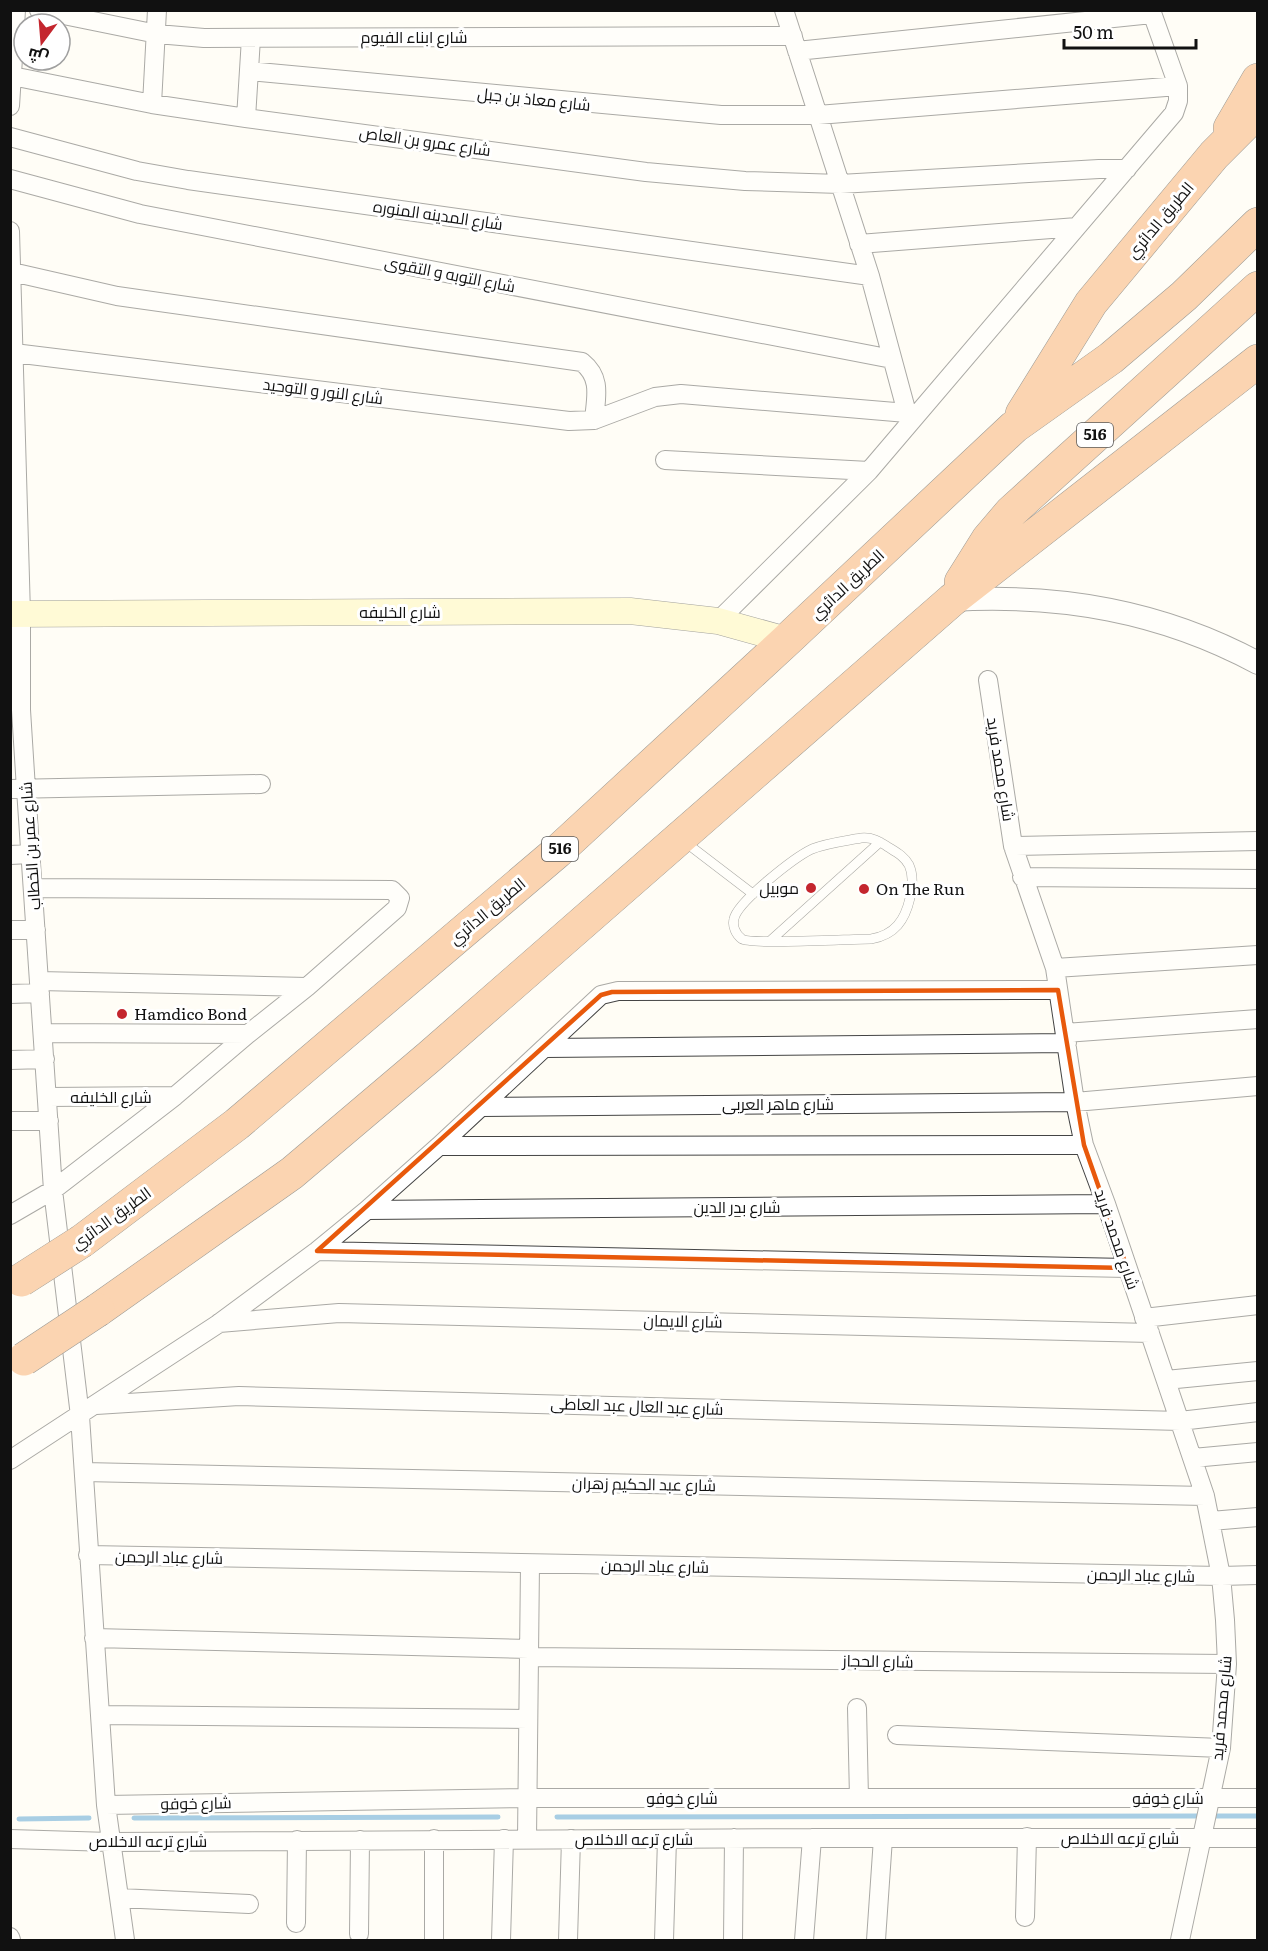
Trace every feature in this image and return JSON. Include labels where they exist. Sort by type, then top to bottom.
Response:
[{"type":"highway","points":[[1214,155],[1257,80]]},
{"type":"highway","name":"الطريق الدائري","points":[[1014,427],[1091,303],[1214,155],[1257,111]]},
{"type":"highway","name":"الطريق الدائري","points":[[16,1283],[82,1241],[237,1124],[548,860],[1014,427],[1111,358],[1184,296],[1257,224]]},
{"type":"highway","name":"516","points":[[952,600],[988,539],[1011,512],[1257,288]]},
{"type":"highway","name":"516","points":[[17,1363],[168,1263],[292,1173],[429,1058],[952,600],[1257,361]]},
{"type":"main road","name":"شارع الخليفه","points":[[16,614],[630,611],[717,621],[787,640]]},
{"type":"street","points":[[10,106],[16,10]]},
{"type":"street","name":"شارع ابناء الفيوم","points":[[39,10],[157,34],[204,38],[795,43],[1152,12]]},
{"type":"street","points":[[152,104],[157,10]]},
{"type":"street","points":[[784,10],[870,276],[909,417]]},
{"type":"street","points":[[717,621],[869,471],[909,417],[1174,113],[1178,101],[1178,86],[1152,12]]},
{"type":"street","points":[[246,118],[251,38]]},
{"type":"street","name":"شارع معاذ بن جبل","points":[[249,71],[721,116],[819,115],[1178,86]]},
{"type":"street","name":"شارع عمرو بن العاص","points":[[12,76],[152,104],[246,118],[646,172],[745,181],[840,184],[1087,169],[1126,169]]},
{"type":"street","name":"شارع المدينه المنوره","points":[[10,137],[137,171],[188,180],[870,276]]},
{"type":"street","name":"شارع التوبه و التقوى","points":[[10,179],[140,214],[892,359]]},
{"type":"street","points":[[859,244],[1077,227]]},
{"type":"street","name":"شارع عمر بن الخطاب","points":[[10,231],[14,353],[18,789],[30,854],[33,888],[53,1190],[72,1352],[88,1411],[84,1472],[88,1556],[106,1805],[124,1941]]},
{"type":"street","points":[[12,272],[117,296],[582,362],[591,369],[596,379],[594,420]]},
{"type":"street","name":"شارع النور و التوحيد","points":[[14,353],[569,421],[594,420],[655,397],[681,394],[909,417]]},
{"type":"street","points":[[664,460],[869,471]]},
{"type":"street","points":[[952,600],[1028,598],[1103,608],[1177,627],[1257,663]]},
{"type":"street","name":"شارع محمد فريد","points":[[988,680],[1013,846],[1055,968],[1075,1102],[1084,1145],[1193,1458],[1211,1521],[1221,1576],[1227,1664],[1221,1748],[1180,1941]]},
{"type":"street","points":[[18,789],[261,784]]},
{"type":"street","points":[[1013,846],[1257,841]]},
{"type":"street","points":[[10,855],[30,854]]},
{"type":"street","points":[[1022,877],[1257,879]]},
{"type":"street","points":[[10,1215],[53,1190],[175,1096],[307,987],[397,908],[400,898],[392,890],[33,888]]},
{"type":"street","points":[[10,930],[36,930]]},
{"type":"street","points":[[1055,968],[1257,955]]},
{"type":"street","points":[[10,994],[39,987],[307,987]]},
{"type":"street","points":[[10,1460],[88,1411],[218,1323],[317,1251],[439,1146],[601,995],[618,991],[1058,990]]},
{"type":"street","points":[[545,1048],[1066,1038],[1257,1019]]},
{"type":"street","points":[[43,1033],[248,1034]]},
{"type":"street","points":[[10,1060],[45,1059]]},
{"type":"street","name":"شارع ماهر العربى","points":[[481,1107],[1075,1102],[1257,1086]]},
{"type":"street","name":"شارع الخليفه","points":[[47,1097],[175,1096]]},
{"type":"street","points":[[10,1121],[49,1121]]},
{"type":"street","points":[[439,1146],[1084,1145]]},
{"type":"street","name":"شارع بدر الدين","points":[[367,1210],[1106,1204]]},
{"type":"street","points":[[317,1251],[1127,1268]]},
{"type":"street","name":"شارع الايمان","points":[[218,1323],[339,1313],[1147,1326],[1257,1305]]},
{"type":"street","points":[[1166,1380],[1257,1371]]},
{"type":"street","name":"شارع عبد العال عبد العاطى","points":[[88,1411],[239,1396],[1180,1421],[1257,1412]]},
{"type":"street","points":[[1193,1458],[1257,1452]]},
{"type":"street","name":"شارع عبد الحكيم زهران","points":[[84,1472],[1205,1496]]},
{"type":"street","points":[[1211,1521],[1257,1517]]},
{"type":"street","name":"شارع عباد الرحمن","points":[[88,1556],[1257,1575]]},
{"type":"street","points":[[527,1839],[530,1564]]},
{"type":"street","name":"شارع الحجاز","points":[[94,1638],[529,1653],[1227,1664]]},
{"type":"street","points":[[858,1708],[859,1798]]},
{"type":"street","points":[[100,1714],[528,1719]]},
{"type":"street","points":[[897,1736],[1221,1748]]},
{"type":"street","name":"شارع خوفو","points":[[106,1805],[528,1798],[1257,1797]]},
{"type":"street","points":[[1025,1917],[1026,1837]]},
{"type":"street","points":[[733,1941],[734,1838]]},
{"type":"street","points":[[804,1941],[812,1838]]},
{"type":"street","points":[[876,1941],[883,1838]]},
{"type":"street","name":"شارع ترعه الاخلاص","points":[[10,1839],[110,1842],[434,1839],[1257,1838]]},
{"type":"street","points":[[434,1839],[434,1941]]},
{"type":"street","points":[[501,1941],[504,1839]]},
{"type":"street","points":[[568,1941],[571,1839]]},
{"type":"street","points":[[664,1941],[667,1839]]},
{"type":"street","points":[[297,1840],[297,1923]]},
{"type":"street","points":[[359,1934],[360,1840]]},
{"type":"street","points":[[119,1898],[249,1904]]},
{"type":"lane","points":[[861,838],[880,842],[904,858],[912,876],[908,908],[901,923],[895,930],[871,939],[750,942],[742,939],[736,934],[733,926],[734,918],[738,910],[753,894],[792,860],[811,850],[831,843],[861,838]]},
{"type":"lane","points":[[681,839],[753,894]]},
{"type":"lane","points":[[770,941],[880,842]]},
{"type":"highlighted area","points":[[1058,990],[1084,1145],[1127,1268],[317,1251],[601,995],[612,992]]},
{"type":"waterway","points":[[557,1817],[1202,1816]]},
{"type":"waterway","points":[[1211,1816],[1258,1816]]},
{"type":"waterway","points":[[134,1818],[498,1817]]},
{"type":"waterway","points":[[19,1819],[89,1818]]},
{"type":"place","name":"موبيل","points":[[811,888]]},
{"type":"place","name":"On The Run","points":[[864,889]]},
{"type":"place","name":"Hamdico Bond","points":[[122,1014]]}]
